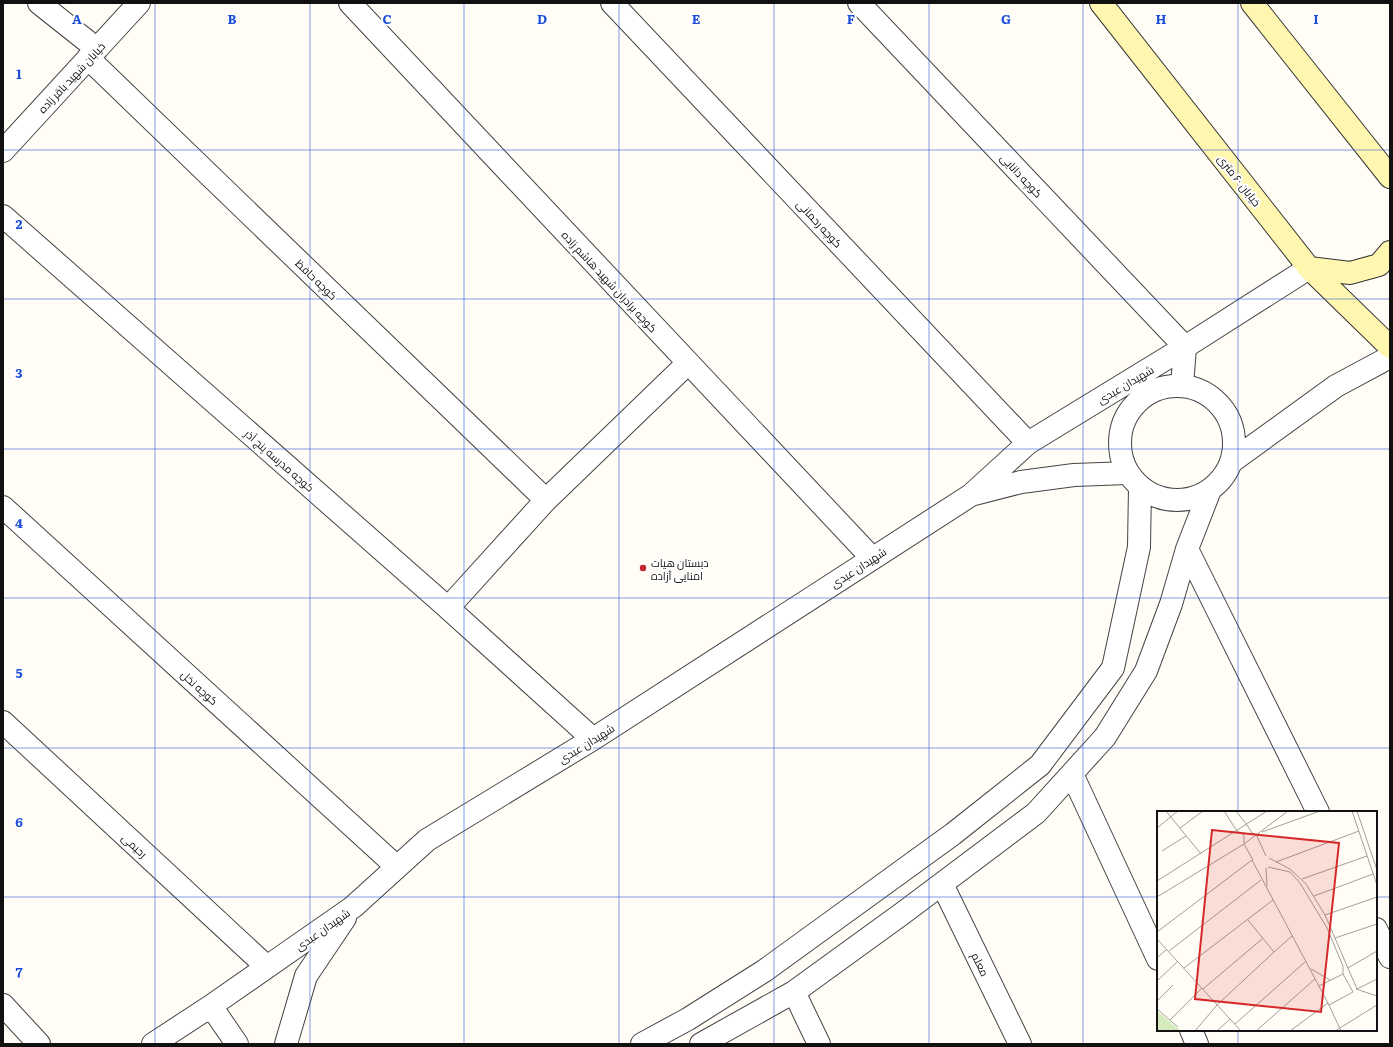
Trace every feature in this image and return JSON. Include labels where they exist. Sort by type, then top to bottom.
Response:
[{"type":"main road","name":"خیابان ۶۰ متری","points":[[1101,3],[1309,268],[1390,347]]},
{"type":"main road","points":[[1252,3],[1390,177]]},
{"type":"main road","points":[[1309,268],[1350,273],[1379,265],[1390,252]]},
{"type":"street","name":"کوچه حافظ","points":[[39,3],[546,500]]},
{"type":"street","name":"خیابان شهید باقر زاده","points":[[3,151],[139,3]]},
{"type":"street","name":"کوچه برادران شهید هاشم زاده","points":[[350,3],[687,364],[872,558]]},
{"type":"street","name":"کوچه رحمانی","points":[[612,3],[1028,443]]},
{"type":"street","name":"کوچه دانایی","points":[[859,3],[1185,348]]},
{"type":"street","name":"کوچه مدرسه پنج آذر","points":[[3,216],[448,608],[593,739]]},
{"type":"street","name":"شهیدان عبدی","points":[[153,1044],[211,1006],[353,907],[426,840],[593,739],[971,495],[1028,443],[1185,348],[1309,268]]},
{"type":"street","points":[[1182,386],[1185,348]]},
{"type":"street","points":[[1230,462],[1336,386],[1390,357]]},
{"type":"street","points":[[448,608],[546,500],[687,364]]},
{"type":"street","points":[[642,1044],[764,972],[953,834],[1040,765],[1113,668],[1138,547],[1134,480],[1121,455],[1120,437],[1125,420],[1131,410],[1148,394],[1164,388],[1182,386],[1198,391],[1213,400],[1224,412],[1232,428],[1234,446],[1230,462],[1222,478],[1210,490],[1193,498],[1175,501],[1156,497],[1134,480]]},
{"type":"street","name":"شهیدان عبدی","points":[[971,495],[1021,482],[1074,475],[1134,480]]},
{"type":"street","points":[[701,1044],[794,992],[1036,813],[1072,774],[1105,737],[1146,671],[1171,604],[1187,549],[1210,490]]},
{"type":"street","name":"کوچه نخل","points":[[3,507],[397,867]]},
{"type":"street","points":[[1187,549],[1318,811]]},
{"type":"street","name":"رحیمی","points":[[3,722],[267,967]]},
{"type":"street","points":[[1072,774],[1157,957]]},
{"type":"street","name":"معلم","points":[[942,884],[1020,1044]]},
{"type":"street","points":[[286,1044],[306,976],[353,907]]},
{"type":"street","points":[[1377,931],[1390,957]]},
{"type":"street","points":[[794,992],[819,1044]]},
{"type":"street","points":[[3,1005],[39,1044]]},
{"type":"street","points":[[211,1006],[237,1044]]},
{"type":"street","points":[[1191,1031],[1197,1044]]},
{"type":"place","name":"دبستان هیات امنایی آزاده","points":[[643,568]]}]
